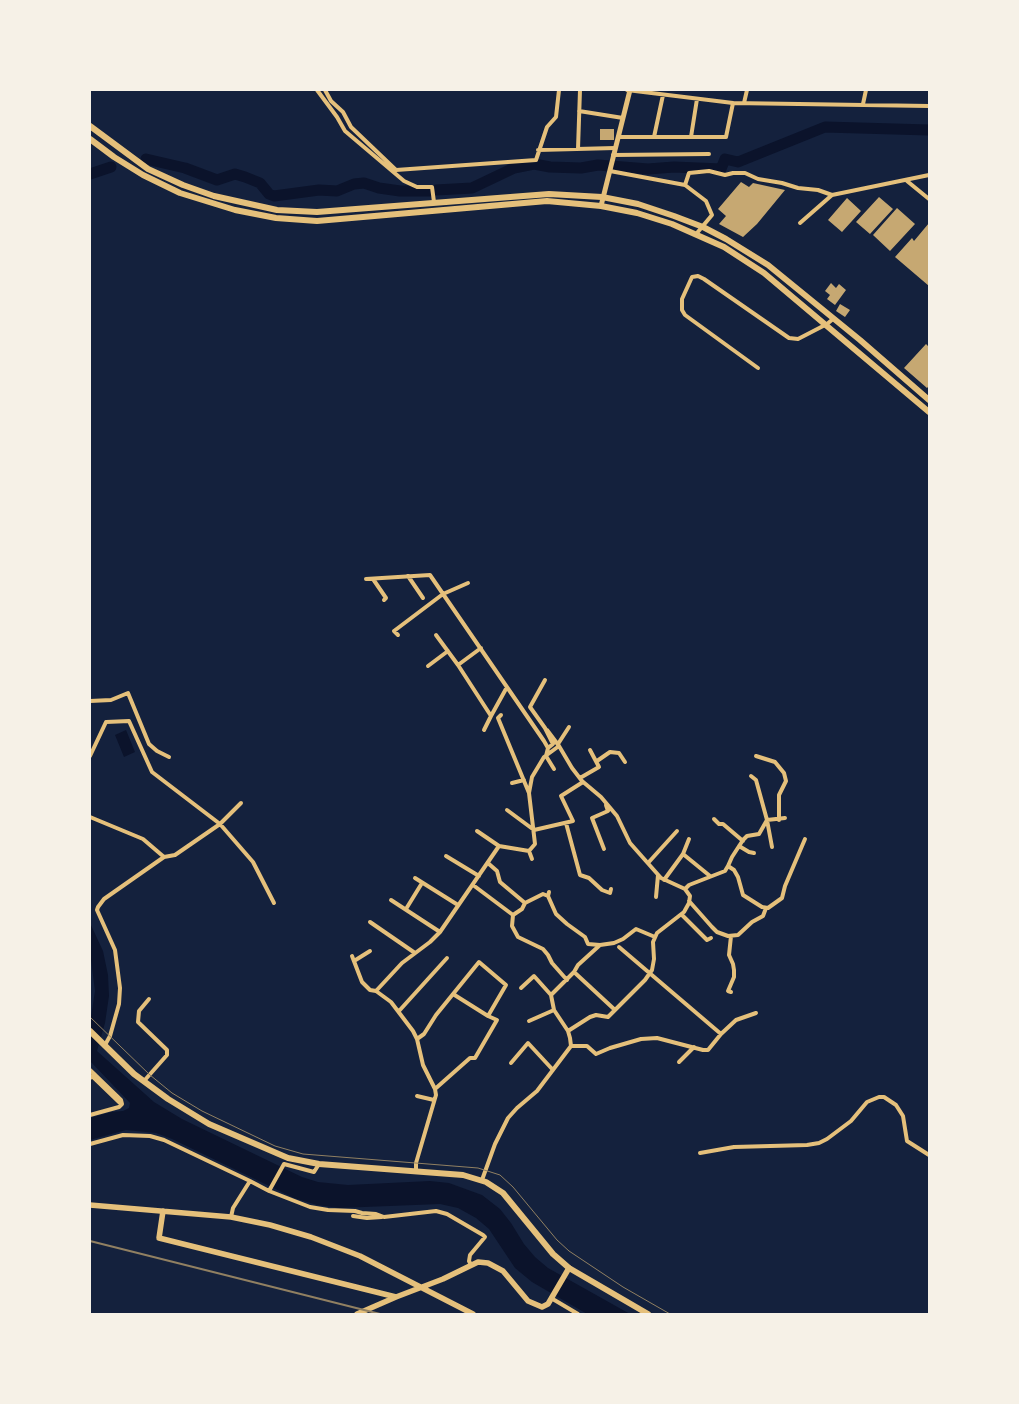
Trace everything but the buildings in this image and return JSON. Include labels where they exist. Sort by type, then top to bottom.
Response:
[{"type":"highway","points":[[90,126],[148,169],[190,188],[238,202],[277,210],[317,212],[548,194],[602,197],[638,204],[703,227],[738,245],[768,265],[892,367],[929,400]]},
{"type":"highway","points":[[90,139],[143,175],[180,193],[235,210],[276,218],[317,221],[547,201],[601,206],[637,213],[672,224],[697,233],[724,247],[764,273],[929,412]]},
{"type":"highway","points":[[90,1031],[144,1081],[168,1099],[209,1124],[288,1158],[319,1164],[463,1175],[482,1180],[502,1193],[553,1254],[569,1268],[648,1314]]},
{"type":"main road","points":[[90,1205],[231,1217],[270,1225],[320,1240],[360,1256],[473,1314]]},
{"type":"main road","points":[[164,1211],[159,1238],[396,1297]]},
{"type":"main road","points":[[357,1314],[478,1262],[488,1263],[503,1270],[528,1301],[542,1307],[548,1304],[569,1268]]},
{"type":"street","points":[[317,90],[345,131],[404,181],[417,187],[432,187],[434,202]]},
{"type":"street","points":[[325,90],[331,100],[343,112],[351,127],[396,170],[536,160],[546,127],[556,117],[559,90]]},
{"type":"street","points":[[578,149],[580,90]]},
{"type":"street","points":[[601,206],[629,90],[734,103],[929,106]]},
{"type":"street","points":[[744,103],[747,90]]},
{"type":"street","points":[[864,104],[866,90]]},
{"type":"street","points":[[654,137],[663,95]]},
{"type":"street","points":[[691,137],[697,98]]},
{"type":"street","points":[[618,136],[726,137],[734,103]]},
{"type":"street","points":[[579,111],[623,118]]},
{"type":"street","points":[[538,150],[615,148]]},
{"type":"street","points":[[613,155],[709,154]]},
{"type":"street","points":[[610,170],[685,185],[706,201],[711,210],[712,215],[697,233]]},
{"type":"street","points":[[685,185],[689,173],[708,171],[725,175],[745,173],[758,179],[798,188],[818,190],[832,196]]},
{"type":"street","points":[[800,223],[832,196],[929,175]]},
{"type":"street","points":[[907,181],[929,200]]},
{"type":"street","points":[[758,368],[685,315],[682,310],[682,299],[692,277],[698,276],[704,279],[789,338],[798,339],[833,319]]},
{"type":"street","points":[[366,579],[430,575],[548,748]]},
{"type":"street","points":[[408,576],[423,598]]},
{"type":"street","points":[[373,579],[386,598],[384,600]]},
{"type":"street","points":[[398,635],[394,631],[443,594],[468,583]]},
{"type":"street","points":[[436,634],[491,716]]},
{"type":"street","points":[[458,665],[481,648]]},
{"type":"street","points":[[428,666],[448,651]]},
{"type":"street","points":[[545,680],[530,707],[583,782],[617,816],[630,843],[658,875],[664,880],[685,889],[690,896],[684,912],[657,933],[653,942],[654,958],[651,973],[608,1018],[596,1015],[590,1016],[568,1031]]},
{"type":"street","points":[[484,730],[507,687]]},
{"type":"street","points":[[90,701],[111,700],[128,693],[149,744],[157,752],[169,757]]},
{"type":"street","points":[[501,715],[498,718],[529,793],[535,844],[529,850]]},
{"type":"street","points":[[90,756],[106,722],[129,721],[152,772],[220,824],[253,862],[274,903]]},
{"type":"street","points":[[529,793],[532,778],[544,757],[558,745],[569,727]]},
{"type":"street","points":[[545,728],[553,744],[548,748],[546,756],[554,769]]},
{"type":"street","points":[[580,778],[600,767],[590,750]]},
{"type":"street","points":[[597,761],[610,752],[619,753],[625,762]]},
{"type":"street","points":[[756,756],[775,762],[784,773],[786,780],[779,795],[778,820]]},
{"type":"street","points":[[752,776],[756,780],[772,847]]},
{"type":"street","points":[[512,783],[524,780]]},
{"type":"street","points":[[534,830],[573,821],[561,796],[583,782]]},
{"type":"street","points":[[103,1044],[110,1036],[119,1004],[120,988],[115,950],[98,907],[104,899],[164,856],[175,855],[220,824],[241,803]]},
{"type":"street","points":[[604,849],[592,818],[608,811],[606,803]]},
{"type":"street","points":[[507,810],[534,830]]},
{"type":"street","points":[[90,817],[143,839],[164,856]]},
{"type":"street","points":[[767,820],[785,818]]},
{"type":"street","points":[[714,819],[742,841]]},
{"type":"street","points":[[685,889],[689,884],[725,871],[742,841],[747,836],[759,834],[767,820]]},
{"type":"street","points":[[566,822],[580,875],[589,878],[602,890],[610,892],[611,889]]},
{"type":"street","points":[[477,831],[499,846],[529,850]]},
{"type":"street","points":[[648,863],[677,831]]},
{"type":"street","points":[[664,880],[683,854],[689,839]]},
{"type":"street","points":[[689,900],[717,932],[723,935],[738,935],[752,922],[763,916],[766,908],[782,898],[785,886],[805,839]]},
{"type":"street","points":[[376,991],[402,963],[440,932],[489,864],[491,857],[499,846]]},
{"type":"street","points":[[738,846],[754,853]]},
{"type":"street","points":[[529,850],[532,859]]},
{"type":"street","points":[[683,854],[710,876]]},
{"type":"street","points":[[446,856],[479,876]]},
{"type":"street","points":[[489,864],[497,871],[500,882],[525,903]]},
{"type":"street","points":[[728,866],[734,870],[738,877],[743,894],[766,908]]},
{"type":"street","points":[[656,897],[658,875]]},
{"type":"street","points":[[415,878],[458,905]]},
{"type":"street","points":[[406,909],[422,883]]},
{"type":"street","points":[[473,884],[513,916]]},
{"type":"street","points":[[567,980],[543,949],[518,937],[512,926],[513,916],[522,909],[525,903],[543,894],[548,894],[556,914],[585,937],[588,944],[600,946],[614,943],[623,939],[636,928],[655,937]]},
{"type":"street","points":[[391,900],[440,932]]},
{"type":"street","points":[[682,914],[707,940],[711,938]]},
{"type":"street","points":[[370,922],[415,953]]},
{"type":"street","points":[[730,992],[728,991],[734,976],[733,964],[729,955],[731,936]]},
{"type":"street","points":[[551,995],[567,980],[578,965],[600,946]]},
{"type":"street","points":[[618,947],[721,1034]]},
{"type":"street","points":[[370,951],[353,958],[362,982],[370,990],[376,991],[399,1011],[417,1039],[423,1065],[435,1089],[434,1100],[416,1163],[416,1171]]},
{"type":"street","points":[[399,1011],[447,958]]},
{"type":"street","points":[[417,1039],[424,1034],[436,1015],[479,962],[506,985],[488,1016]]},
{"type":"street","points":[[574,972],[615,1010]]},
{"type":"street","points":[[482,1180],[495,1144],[508,1118],[516,1108],[537,1091],[571,1046],[568,1031],[554,1010],[551,995],[534,976],[521,988]]},
{"type":"street","points":[[435,1089],[470,1058],[475,1058],[497,1020],[453,994]]},
{"type":"street","points":[[144,1081],[167,1055],[167,1050],[138,1022],[140,1011],[150,1000]]},
{"type":"street","points":[[529,1021],[554,1010]]},
{"type":"street","points":[[571,1046],[587,1046],[596,1054],[641,1039],[657,1038],[708,1050],[736,1020],[756,1013]]},
{"type":"street","points":[[511,1063],[528,1043],[553,1070]]},
{"type":"street","points":[[679,1062],[694,1047]]},
{"type":"street","points":[[90,1070],[121,1100],[122,1104]]},
{"type":"street","points":[[90,1078],[92,1076],[122,1104]]},
{"type":"street","points":[[417,1096],[434,1100]]},
{"type":"street","points":[[700,1153],[734,1147],[818,1143],[851,1121],[867,1102],[884,1097],[896,1105],[902,1116],[907,1141],[929,1155]]},
{"type":"street","points":[[90,1115],[119,1107],[122,1104]]},
{"type":"street","points":[[90,1144],[123,1135],[150,1136],[164,1140],[310,1207],[355,1211],[384,1217]]},
{"type":"street","points":[[270,1190],[284,1164],[314,1172],[319,1164]]},
{"type":"street","points":[[231,1217],[233,1208],[250,1181]]},
{"type":"street","points":[[353,1216],[367,1218],[384,1217],[436,1211],[460,1221],[485,1237],[470,1255],[469,1261],[471,1265]]},
{"type":"street","points":[[552,1297],[578,1314]]},
{"type":"water","points":[[126,730],[135,752],[124,757],[115,735]]},
{"type":"water","points":[[90,923],[103,951],[108,975],[109,996],[105,1023],[97,1051],[154,1102],[182,1119],[302,1177],[318,1182],[348,1185],[430,1181],[449,1183],[482,1195],[500,1209],[524,1244],[548,1268],[630,1314],[587,1314],[532,1282],[515,1268],[489,1229],[476,1218],[458,1208],[440,1204],[339,1208],[317,1205],[294,1198],[156,1133],[126,1130],[90,1140],[90,1118],[111,1112],[123,1111],[129,1108],[130,1103],[90,1061],[90,1023],[95,991],[90,952]]},
{"type":"waterway","points":[[436,190],[472,188],[514,168],[534,164],[550,167],[581,168],[598,165],[648,169],[674,167],[721,169],[725,159],[738,162],[825,127],[929,130]]},
{"type":"waterway","points":[[146,159],[185,168],[217,180],[235,174],[260,183],[269,194],[274,196],[319,190],[337,191],[354,184],[364,183],[379,188],[400,191],[430,191]]},
{"type":"waterway","points":[[90,174],[111,167]]},
{"type":"tram line","points":[[90,1017],[150,1075],[172,1093],[202,1111],[275,1146],[303,1154],[478,1168],[500,1175],[513,1187],[557,1240],[569,1251],[623,1287],[670,1314]]},
{"type":"railway","points":[[90,1241],[380,1314]]}]
